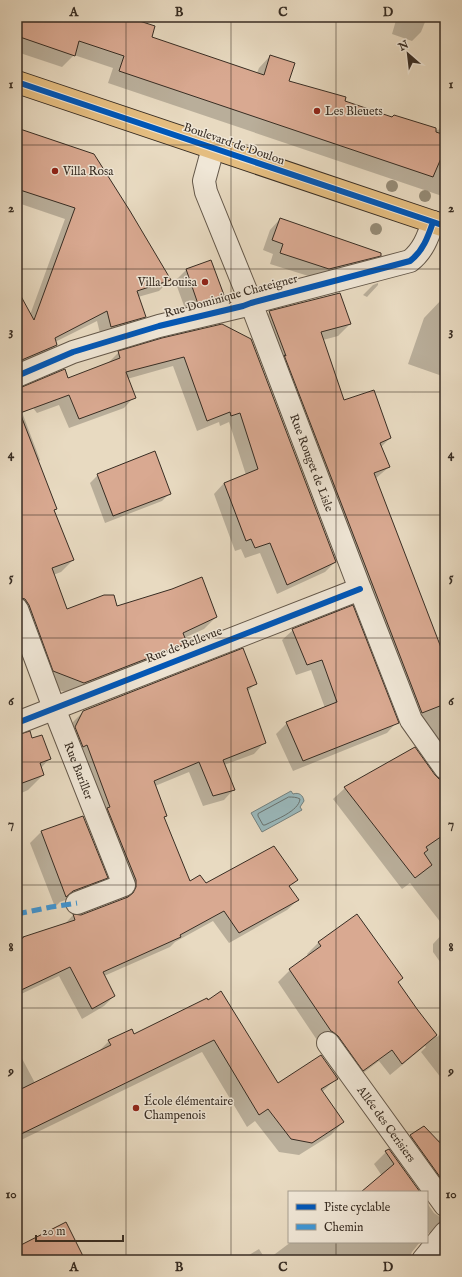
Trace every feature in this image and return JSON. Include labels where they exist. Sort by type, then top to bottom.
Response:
[{"type":"main road","name":"Boulevard de Doulon","points":[[17,82],[439,224]]},
{"type":"street","name":"Rue Rouget de Lisle","points":[[213,148],[204,181],[206,192],[251,303],[411,720],[445,768]]},
{"type":"street","name":"Rue Dominique Chateigner","points":[[17,376],[73,352],[159,326],[243,306],[410,261],[417,256],[439,224]]},
{"type":"street","name":"Rue de Bellevue","points":[[17,723],[360,588]]},
{"type":"street","name":"Rue Bariller","points":[[17,609],[54,708],[124,885],[77,903]]},
{"type":"street","name":"Allée des Cerisiers","points":[[328,1043],[445,1205]]},
{"type":"street","points":[[423,1260],[445,1233]]},
{"type":"water","points":[[291,791],[293,794],[300,794],[303,797],[304,801],[300,807],[302,810],[262,832],[251,813]]},
{"type":"building","points":[[17,17],[127,17],[155,26],[152,37],[264,75],[270,55],[295,63],[289,81],[346,97],[345,101],[392,117],[394,115],[436,128],[436,132],[445,135],[445,149],[433,177],[119,71],[124,56],[79,41],[75,56],[17,36]]},
{"type":"building","points":[[17,128],[94,154],[171,280],[137,291],[146,317],[111,327],[107,311],[55,338],[57,345],[17,362],[17,289],[34,320],[75,208],[17,189]]},
{"type":"building","points":[[280,218],[381,253],[381,256],[329,269],[280,253],[283,244],[272,240]]},
{"type":"building","name":"Villa Louisa","points":[[211,260],[224,295],[198,304],[186,269]]},
{"type":"building","points":[[340,293],[351,324],[321,332],[344,400],[374,390],[391,438],[380,443],[390,467],[374,473],[445,658],[445,704],[422,713],[284,355],[286,356],[269,311]]},
{"type":"building","points":[[222,324],[251,339],[336,562],[287,585],[270,543],[255,548],[251,539],[246,541],[224,483],[258,469],[240,413],[231,416],[230,412],[207,421],[184,357],[126,372],[136,398],[79,419],[69,395],[20,413],[57,509],[54,510],[74,560],[52,568],[67,609],[104,595],[114,595],[117,606],[172,589],[202,577],[217,617],[183,633],[187,643],[84,683],[53,671],[29,605],[25,599],[17,597],[17,388],[65,369],[68,378],[120,358],[118,351],[162,338]]},
{"type":"building","points":[[155,451],[171,494],[113,516],[97,474]]},
{"type":"building","points":[[353,605],[399,723],[303,761],[286,722],[337,702],[322,660],[307,665],[292,629]]},
{"type":"building","points":[[243,648],[257,684],[247,688],[266,743],[223,760],[235,790],[213,796],[199,762],[154,781],[167,816],[164,817],[190,881],[200,875],[206,883],[274,846],[298,880],[289,886],[299,900],[239,933],[224,911],[180,935],[181,937],[103,972],[115,996],[92,1009],[70,967],[17,992],[17,940],[75,920],[73,914],[81,915],[128,897],[133,893],[136,887],[136,880],[107,808],[110,807],[87,745],[83,747],[75,727],[83,711]]},
{"type":"building","points":[[30,731],[32,738],[42,735],[51,759],[40,763],[44,775],[17,785],[17,735]]},
{"type":"building","points":[[415,747],[435,775],[439,779],[445,780],[445,834],[426,847],[428,850],[424,853],[432,865],[415,878],[344,787]]},
{"type":"building","points":[[83,816],[108,878],[73,891],[66,897],[41,831]]},
{"type":"building","points":[[357,914],[403,978],[398,982],[437,1035],[402,1064],[392,1050],[363,1071],[338,1036],[331,1031],[289,969],[321,946],[318,942]]},
{"type":"building","points":[[221,991],[278,1083],[321,1055],[338,1079],[321,1089],[344,1122],[312,1143],[291,1139],[268,1109],[259,1115],[214,1040],[17,1136],[17,1091],[111,1045],[108,1040],[132,1029],[134,1034],[207,998],[208,1000]]},
{"type":"building","points":[[424,1126],[445,1148],[445,1184],[410,1135]]},
{"type":"building","points":[[389,1149],[419,1191],[362,1191],[394,1164],[385,1151]]},
{"type":"building","points":[[66,1222],[85,1260],[17,1260],[17,1247]]},
{"type":"marked path","points":[[17,914],[77,903]]},
{"type":"cycle path","points":[[17,82],[445,226]]},
{"type":"cycle path","points":[[17,376],[73,352],[159,326],[243,306],[410,261],[422,248],[433,222]]},
{"type":"cycle path","points":[[17,723],[360,589]]},
{"type":"place","name":"Les Bleuets","points":[[317,111]]},
{"type":"place","name":"Villa Rosa","points":[[55,171]]},
{"type":"place","name":"Villa Louisa","points":[[205,282]]},
{"type":"place","name":"École élémentaire Champenois","points":[[136,1108]]}]
